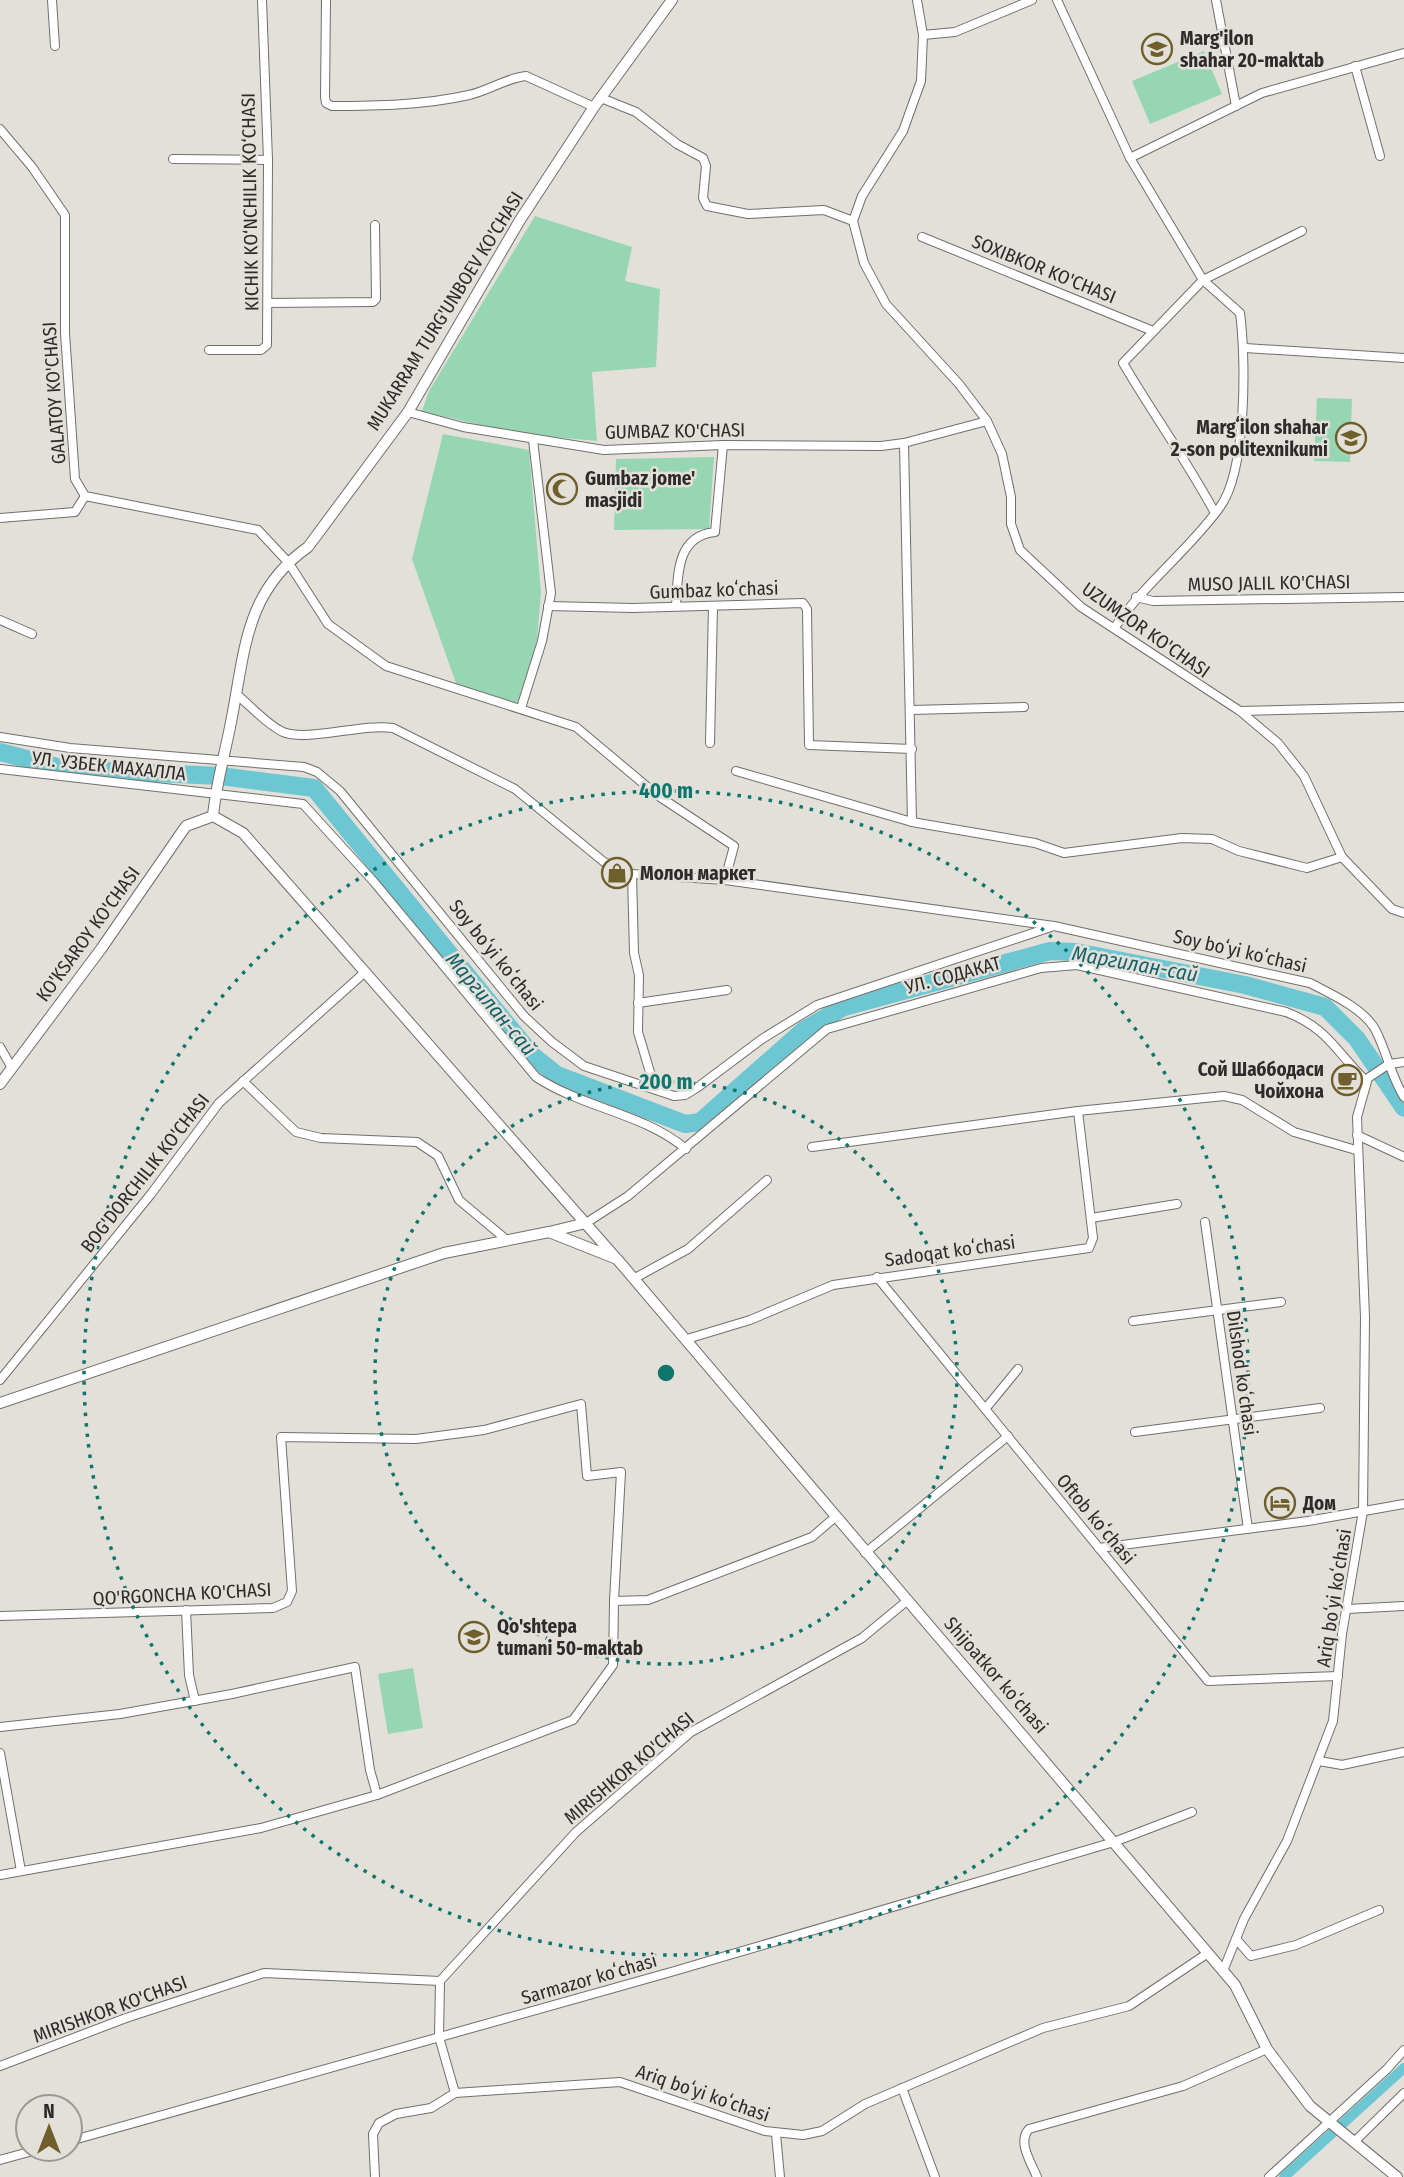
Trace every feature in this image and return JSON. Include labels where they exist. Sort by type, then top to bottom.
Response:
[{"type":"street","points":[[52,0],[55,46]]},
{"type":"street","name":"KICHIK KO‘NCHILIK KO‘CHASI","points":[[209,350],[261,350],[267,345],[268,160],[262,0]]},
{"type":"street","points":[[326,0],[325,97],[332,106],[416,105],[490,91],[518,76],[526,76],[598,102],[636,112],[677,144],[703,158],[706,166],[703,198],[707,206],[748,214],[824,210],[853,221],[862,196],[903,131],[921,81],[923,35],[917,0]]},
{"type":"street","name":"MUKARRAM TURG'UNBOEV KO'CHASI","points":[[213,816],[215,794],[252,616],[263,594],[288,562],[308,547],[408,412],[520,220],[598,102],[672,0]]},
{"type":"street","points":[[923,35],[956,32],[1032,0]]},
{"type":"street","points":[[1057,0],[1130,158],[1203,280],[1240,313],[1245,348],[1237,467],[1222,504],[1136,597],[1115,627]]},
{"type":"street","points":[[1216,0],[1236,106]]},
{"type":"street","points":[[1130,158],[1236,106],[1295,82],[1404,53]]},
{"type":"street","points":[[1355,66],[1380,156]]},
{"type":"street","name":"GALATOY KO'CHASI","points":[[0,129],[32,167],[65,215],[65,333],[75,479],[85,496]]},
{"type":"street","points":[[173,159],[268,160]]},
{"type":"street","name":"UZUMZOR KO'CHASI","points":[[853,221],[864,263],[886,304],[959,384],[987,421],[1002,454],[1011,497],[1011,524],[1020,550],[1081,607],[1115,627],[1220,701],[1240,711],[1278,743],[1304,776],[1342,857],[1392,909],[1404,913]]},
{"type":"street","points":[[268,303],[373,302],[376,299],[375,225]]},
{"type":"street","points":[[1215,513],[1183,454],[1149,407],[1123,363],[1203,280],[1302,231]]},
{"type":"street","name":"SOXIBKOR KO'CHASI","points":[[922,237],[1153,331]]},
{"type":"street","points":[[1245,348],[1404,358]]},
{"type":"street","name":"GUMBAZ KO'CHASI","points":[[408,412],[463,427],[604,450],[723,445],[881,446],[904,443],[987,421]]},
{"type":"street","points":[[521,708],[542,641],[548,606],[550,568],[533,440]]},
{"type":"street","points":[[904,443],[912,822]]},
{"type":"street","points":[[676,606],[684,550],[696,536],[715,532],[723,445]]},
{"type":"street","points":[[0,518],[75,512],[85,496],[258,530],[288,562],[328,624],[386,666],[576,727],[657,795],[734,846],[725,880]]},
{"type":"street","name":"MUSO JALIL KO'CHASI","points":[[1136,597],[1153,601],[1404,597]]},
{"type":"street","name":"Gumbaz koʻchasi","points":[[548,606],[800,603],[806,606],[809,744],[912,749]]},
{"type":"street","points":[[710,743],[713,606]]},
{"type":"street","points":[[0,620],[32,634]]},
{"type":"street","name":"Soy boʻyi koʻchasi","points":[[236,694],[283,732],[301,734],[380,726],[393,728],[515,789],[604,862],[632,874],[725,880],[1054,926],[1310,983],[1336,996],[1375,1028],[1387,1065],[1404,1097]]},
{"type":"street","points":[[911,710],[1024,707]]},
{"type":"street","points":[[1240,711],[1404,707]]},
{"type":"street","name":"Soy boʻyi koʻchasi","points":[[0,737],[71,748],[304,767],[317,772],[340,791],[524,1016],[584,1066],[674,1096],[685,1095],[762,1039],[817,1005],[1054,926]]},
{"type":"street","name":"УЛ. УЗБЕК МАХАЛЛА","points":[[0,769],[296,802],[310,809],[536,1077],[572,1097],[658,1129],[686,1149]]},
{"type":"street","points":[[736,771],[912,822],[1035,844],[1064,853],[1182,838],[1212,839],[1239,851],[1307,867],[1342,857]]},
{"type":"street","points":[[213,816],[243,833],[617,1259]]},
{"type":"street","name":"KO'KSAROY KO'CHASI","points":[[0,1084],[101,949],[186,826],[213,816]]},
{"type":"street","points":[[632,874],[638,1032],[655,1089]]},
{"type":"street","name":"УЛ. СОДАКАТ","points":[[586,1223],[628,1196],[827,1029],[887,1010],[1059,965],[1077,965],[1254,1004],[1305,1019],[1324,1032],[1367,1080]]},
{"type":"street","name":"BOG'DORCHILIK KO'CHASI","points":[[0,1380],[151,1194],[219,1103],[364,973]]},
{"type":"street","points":[[638,1003],[727,990]]},
{"type":"street","points":[[0,1047],[12,1068]]},
{"type":"street","points":[[1367,1080],[1387,1065],[1404,1062]]},
{"type":"street","name":"Ariq boʻyi koʻchasi","points":[[1223,1971],[1236,1939],[1287,1841],[1333,1721],[1363,1511],[1365,1317],[1356,1150],[1357,1117],[1367,1080]]},
{"type":"street","points":[[243,1081],[296,1132],[321,1138],[417,1142],[438,1156],[458,1200],[508,1241]]},
{"type":"street","points":[[812,1147],[1079,1111],[1224,1096],[1242,1100],[1294,1132],[1356,1150]]},
{"type":"street","name":"Sadoqat koʻchasi","points":[[687,1339],[750,1320],[833,1285],[1085,1249],[1093,1242],[1079,1111]]},
{"type":"street","points":[[1357,1135],[1404,1157]]},
{"type":"street","points":[[635,1278],[688,1249],[767,1180]]},
{"type":"street","points":[[1091,1217],[1177,1205]]},
{"type":"street","name":"Dilshod koʻchasi","points":[[1205,1222],[1248,1529]]},
{"type":"street","points":[[0,1403],[444,1253],[586,1223]]},
{"type":"street","name":"Shijoatkor koʻchasi","points":[[544,1233],[617,1259],[635,1278],[834,1517],[908,1600],[1235,1985],[1267,2049],[1310,2106],[1397,2177]]},
{"type":"street","name":"Oftob koʻchasi","points":[[877,1278],[1208,1681],[1338,1676]]},
{"type":"street","points":[[1133,1321],[1281,1301]]},
{"type":"street","points":[[986,1408],[1018,1369]]},
{"type":"street","name":"QO'RGONCHA KO'CHASI","points":[[0,1616],[273,1608],[286,1602],[292,1591],[292,1569],[281,1437],[416,1438],[484,1430],[581,1404],[587,1476],[621,1472],[613,1665],[573,1720],[377,1795],[261,1828],[0,1875]]},
{"type":"street","points":[[1135,1432],[1320,1408]]},
{"type":"street","points":[[865,1553],[1008,1436]]},
{"type":"street","points":[[1099,1548],[1248,1529],[1404,1504]]},
{"type":"street","points":[[614,1601],[648,1600],[812,1537],[834,1517]]},
{"type":"street","name":"MIRISHKOR KO'CHASI","points":[[0,2066],[126,2018],[264,1973],[440,1981],[576,1832],[691,1732],[862,1638],[908,1600]]},
{"type":"street","points":[[1347,1609],[1404,1606]]},
{"type":"street","points":[[186,1610],[189,1675],[195,1701]]},
{"type":"street","points":[[0,1727],[120,1714],[355,1667],[370,1770],[377,1795]]},
{"type":"street","points":[[1319,1761],[1342,1765],[1404,1752]]},
{"type":"street","points":[[0,1754],[21,1871]]},
{"type":"street","name":"Sarmazor koʻchasi","points":[[84,2137],[1114,1842],[1192,1812]]},
{"type":"street","points":[[1236,1939],[1251,1956],[1296,1945],[1379,1910]]},
{"type":"street","name":"Ariq boʻyi koʻchasi","points":[[455,2093],[620,2082],[776,2134],[803,2135],[822,2131],[865,2104],[1043,2028],[1129,2006],[1208,1953]]},
{"type":"street","points":[[376,2177],[373,2134],[379,2123],[396,2114],[431,2108],[455,2093],[439,2037],[440,1981]]},
{"type":"street","points":[[1037,2177],[1023,2143],[1024,2134],[1029,2129],[1183,2086],[1267,2049]]},
{"type":"street","points":[[1269,2177],[1387,2070],[1404,2050]]},
{"type":"street","points":[[902,2088],[935,2177]]},
{"type":"street","points":[[1355,2141],[1404,2093]]},
{"type":"street","points":[[776,2134],[780,2177]]},
{"type":"green space","points":[[1204,51],[1222,94],[1150,124],[1132,81]]},
{"type":"green space","points":[[535,216],[632,247],[625,281],[660,289],[656,367],[592,372],[597,441],[513,433],[422,411],[429,391]]},
{"type":"green space","points":[[1317,398],[1352,399],[1350,462],[1314,461]]},
{"type":"green space","points":[[443,434],[529,450],[541,593],[537,640],[518,705],[457,686],[412,559]]},
{"type":"green space","points":[[714,457],[709,529],[614,530],[616,459]]},
{"type":"green space","points":[[413,1668],[423,1728],[388,1734],[378,1674]]},
{"type":"waterway","name":"Маргилан-сай","points":[[0,752],[65,769],[220,776],[314,788],[532,1055],[557,1075],[685,1124],[700,1122],[804,1030],[844,1007],[1050,951],[1076,952],[1245,985],[1325,1007],[1357,1039],[1404,1108]]},
{"type":"waterway","points":[[1284,2177],[1404,2068]]},
{"type":"place","name":"Marg'ilon shahar 20-maktab","points":[[1157,49]]},
{"type":"place","name":"Margʻilon shahar 2-son politexnikumi","points":[[1351,438]]},
{"type":"place","name":"Gumbaz jome' masjidi","points":[[562,489]]},
{"type":"place","name":"Молон маркет","points":[[617,873]]},
{"type":"place","name":"Сой Шаббодаси Чойхона","points":[[1347,1080]]},
{"type":"place","name":"Дом","points":[[1280,1503]]},
{"type":"place","name":"Qo'shtepa tumani 50-maktab","points":[[474,1637]]}]
